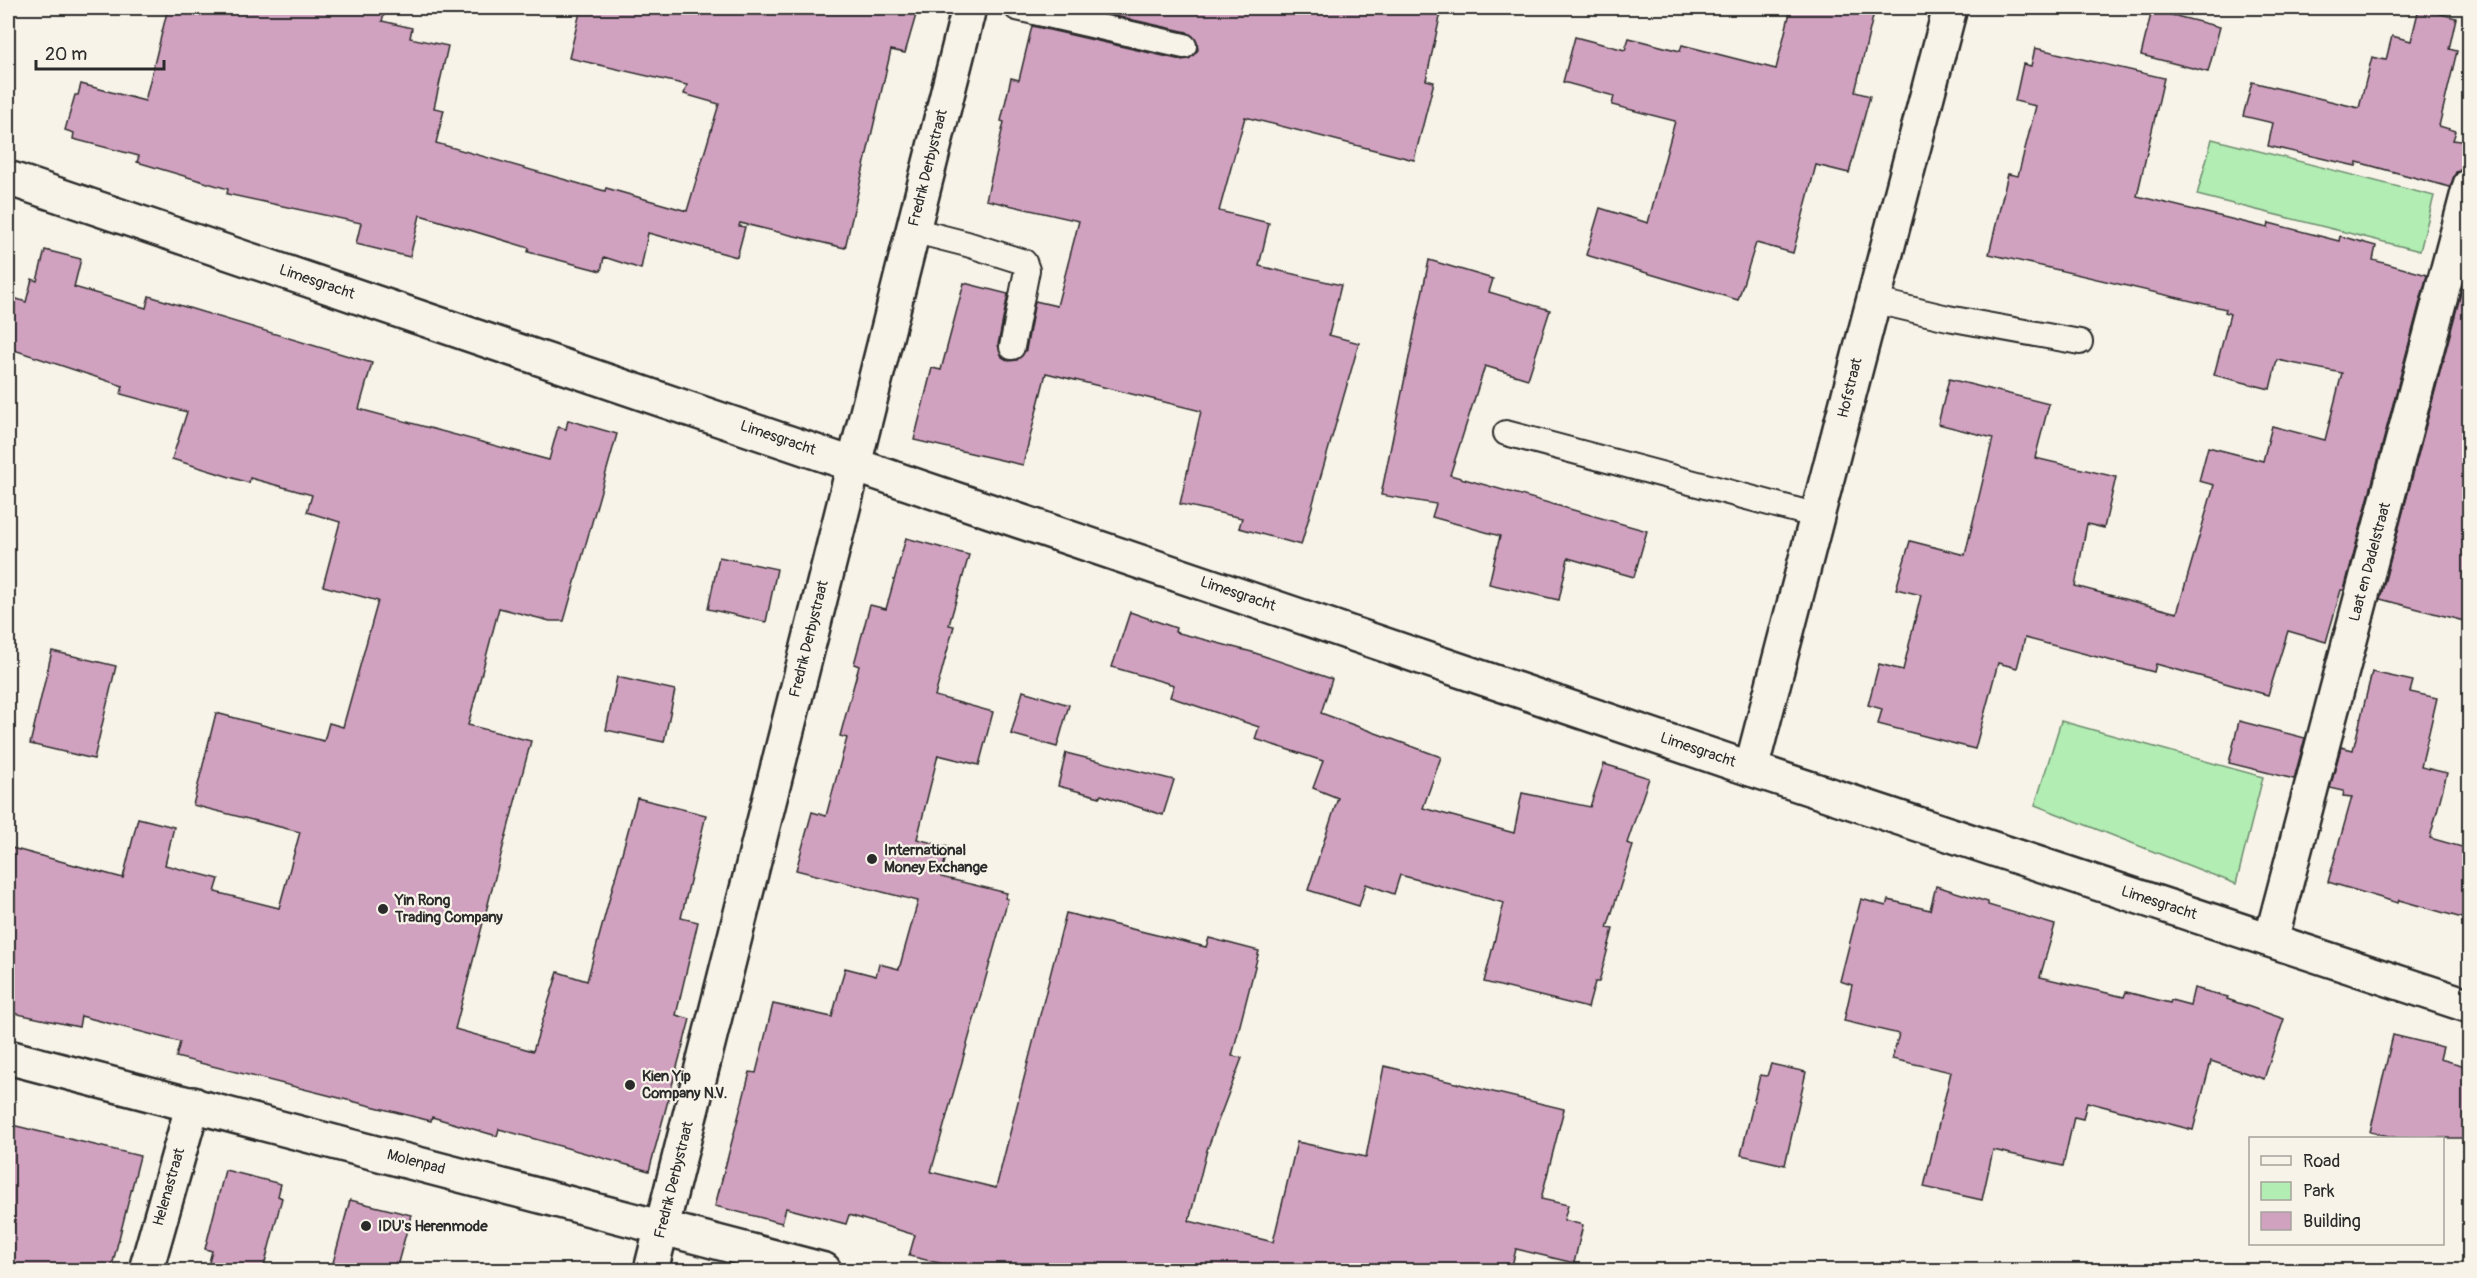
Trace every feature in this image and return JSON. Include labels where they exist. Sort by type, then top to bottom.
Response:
[{"type":"street","name":"Fredrik Derbystraat","points":[[651,1270],[969,8]]},
{"type":"street","name":"Hofstraat","points":[[1751,769],[1950,8]]},
{"type":"street","name":"Limesgracht","points":[[8,178],[1751,769],[2469,1006]]},
{"type":"street","name":"Laat en Dadelstraat","points":[[2271,940],[2469,185]]},
{"type":"street","name":"Molenpad","points":[[8,1057],[824,1270]]},
{"type":"street","name":"Helenastraat","points":[[146,1270],[193,1104]]},
{"type":"lane","points":[[1017,8],[1184,46]]},
{"type":"lane","points":[[912,230],[1024,262],[1027,270],[1012,347]]},
{"type":"lane","points":[[1872,300],[1948,318],[2080,342]]},
{"type":"lane","points":[[1506,434],[1818,516]]},
{"type":"green space","points":[[2212,139],[2434,196],[2420,251],[2197,195]]},
{"type":"green space","points":[[2061,721],[2263,777],[2236,884],[2035,805]]},
{"type":"building","points":[[168,8],[386,8],[382,21],[412,28],[410,38],[448,46],[434,108],[444,110],[436,143],[605,191],[606,188],[687,211],[719,104],[684,94],[687,85],[569,58],[581,8],[918,8],[905,53],[891,50],[845,248],[740,223],[739,226],[745,227],[737,257],[648,233],[641,269],[604,257],[601,271],[528,252],[529,248],[420,215],[410,257],[356,244],[361,223],[227,194],[228,189],[137,162],[139,156],[73,139],[74,133],[65,130],[75,95],[78,95],[81,84],[145,101]]},
{"type":"building","points":[[1079,8],[1442,8],[1426,80],[1434,82],[1414,160],[1245,117],[1219,211],[1269,223],[1259,266],[1341,285],[1329,335],[1359,343],[1301,545],[1239,528],[1242,518],[1180,504],[1201,411],[1046,373],[1023,465],[914,440],[932,368],[941,370],[964,283],[1008,294],[998,345],[1002,357],[1009,361],[1017,360],[1026,350],[1035,301],[1057,306],[1079,221],[986,200],[1004,122],[1001,121],[1011,78],[1019,80],[1032,26],[1181,60],[1189,59],[1198,50],[1197,41],[1187,32]]},
{"type":"building","points":[[1791,8],[1875,8],[1855,92],[1870,96],[1849,173],[1816,165],[1793,253],[1756,243],[1738,300],[1586,255],[1600,208],[1648,223],[1675,121],[1612,105],[1614,96],[1563,82],[1575,37],[1625,50],[1629,38],[1680,51],[1682,45],[1776,69]]},
{"type":"building","points":[[2419,8],[2456,18],[2449,49],[2457,51],[2439,126],[2456,131],[2453,140],[2469,142],[2469,167],[2456,172],[2450,187],[2357,162],[2356,166],[2268,146],[2273,123],[2243,116],[2252,82],[2359,108],[2372,57],[2386,60],[2392,36],[2411,41]]},
{"type":"building","points":[[2152,10],[2220,27],[2208,72],[2141,55]]},
{"type":"building","points":[[2035,48],[2164,78],[2137,196],[2268,228],[2269,223],[2339,241],[2340,236],[2376,246],[2373,260],[2427,275],[2344,590],[2341,590],[2326,642],[2288,631],[2268,695],[2156,664],[2154,672],[2025,638],[2017,668],[1998,663],[1975,749],[1878,724],[1882,709],[1868,705],[1879,664],[1903,670],[1921,595],[1896,589],[1910,541],[1965,555],[1993,438],[1938,424],[1949,379],[2049,404],[2035,458],[2116,477],[2104,528],[2087,524],[2075,586],[2177,613],[2214,485],[2199,481],[2208,447],[2263,461],[2272,426],[2325,440],[2342,373],[2277,360],[2270,389],[2214,375],[2230,314],[2225,312],[2226,309],[1989,254],[2008,174],[2018,176],[2036,106],[2015,101],[2023,64],[2031,66]]},
{"type":"building","points":[[45,250],[81,259],[74,287],[146,308],[149,296],[372,363],[359,409],[549,460],[558,427],[566,429],[568,420],[617,434],[564,621],[550,621],[499,608],[468,725],[531,741],[455,1029],[533,1051],[558,972],[587,981],[637,798],[706,815],[681,918],[698,922],[676,1015],[690,1019],[649,1171],[499,1129],[497,1136],[432,1117],[431,1121],[176,1057],[180,1042],[81,1016],[79,1027],[8,1012],[8,847],[123,878],[138,818],[174,827],[165,865],[219,879],[215,892],[279,908],[300,832],[193,805],[216,713],[324,741],[329,723],[343,727],[378,601],[323,586],[340,522],[307,512],[312,495],[250,478],[249,483],[172,459],[187,412],[121,394],[123,386],[8,348],[8,296],[26,302],[32,279],[37,281]]},
{"type":"building","points":[[1429,260],[1493,279],[1489,292],[1550,310],[1528,379],[1485,366],[1450,475],[1647,531],[1634,577],[1568,558],[1559,600],[1489,584],[1500,536],[1432,517],[1436,504],[1381,495]]},
{"type":"building","points":[[2463,285],[2469,287],[2469,601],[2464,621],[2380,599]]},
{"type":"building","points":[[906,538],[969,555],[949,625],[954,626],[935,696],[993,712],[979,765],[938,755],[917,839],[948,847],[941,877],[1007,893],[1005,898],[1008,899],[931,1172],[996,1188],[1066,913],[1206,947],[1209,938],[1259,951],[1232,1056],[1242,1058],[1207,1150],[1189,1221],[1273,1242],[1297,1142],[1366,1157],[1384,1066],[1564,1109],[1541,1199],[1568,1205],[1564,1220],[1583,1225],[1574,1263],[1516,1249],[1511,1270],[969,1270],[909,1256],[915,1235],[849,1215],[846,1224],[786,1208],[782,1223],[715,1206],[750,1072],[756,1073],[773,1004],[832,1017],[845,968],[876,976],[879,964],[899,969],[918,901],[796,870],[812,812],[826,816],[847,738],[840,736],[859,666],[854,664],[870,605],[886,609]]},
{"type":"building","points":[[719,557],[777,569],[766,622],[708,609]]},
{"type":"building","points":[[1130,612],[1176,628],[1175,632],[1252,652],[1332,679],[1321,713],[1441,757],[1423,808],[1514,833],[1522,793],[1590,807],[1604,764],[1649,778],[1627,843],[1633,846],[1607,928],[1613,929],[1599,982],[1595,982],[1588,1008],[1484,982],[1504,903],[1400,875],[1394,894],[1366,884],[1359,906],[1308,890],[1338,798],[1313,788],[1323,761],[1255,739],[1259,727],[1170,697],[1174,685],[1112,667]]},
{"type":"building","points":[[52,651],[116,666],[94,759],[30,744]]},
{"type":"building","points":[[2372,672],[2413,681],[2410,692],[2437,698],[2421,767],[2447,773],[2430,838],[2469,849],[2469,920],[2399,900],[2398,903],[2328,882],[2352,797],[2343,796],[2344,791],[2330,788],[2341,747],[2353,750]]},
{"type":"building","points":[[617,677],[675,690],[664,742],[606,730]]},
{"type":"building","points":[[1023,691],[1069,705],[1057,747],[1011,734]]},
{"type":"building","points":[[2239,721],[2305,738],[2294,779],[2229,763]]},
{"type":"building","points":[[1066,753],[1174,780],[1163,815],[1101,795],[1100,797],[1058,786]]},
{"type":"building","points":[[1936,886],[1988,902],[1988,905],[2055,925],[2040,977],[2124,997],[2126,992],[2170,1003],[2171,1000],[2190,1005],[2194,988],[2228,997],[2227,999],[2284,1019],[2264,1079],[2211,1061],[2193,1130],[2087,1102],[2083,1119],[2074,1117],[2063,1166],[1993,1150],[1982,1200],[1924,1187],[1951,1072],[1892,1059],[1899,1034],[1844,1021],[1852,985],[1840,981],[1861,899],[1886,906],[1888,900],[1930,910]]},
{"type":"building","points":[[2393,1035],[2443,1047],[2440,1059],[2469,1067],[2469,1138],[2393,1137],[2370,1132]]},
{"type":"building","points":[[1771,1064],[1806,1072],[1785,1165],[1741,1155],[1760,1075],[1767,1076]]},
{"type":"building","points":[[8,1124],[140,1156],[111,1270],[8,1270]]},
{"type":"building","points":[[225,1170],[281,1184],[278,1196],[282,1198],[263,1270],[207,1270],[212,1251],[205,1249]]},
{"type":"building","points":[[350,1200],[411,1215],[396,1270],[331,1270]]},
{"type":"place","name":"International Money Exchange","points":[[872,859]]},
{"type":"place","name":"Yin Rong Trading Company","points":[[383,909]]},
{"type":"place","name":"Kien Yip Company N.V.","points":[[630,1085]]},
{"type":"place","name":"IDU's Herenmode","points":[[366,1226]]}]
